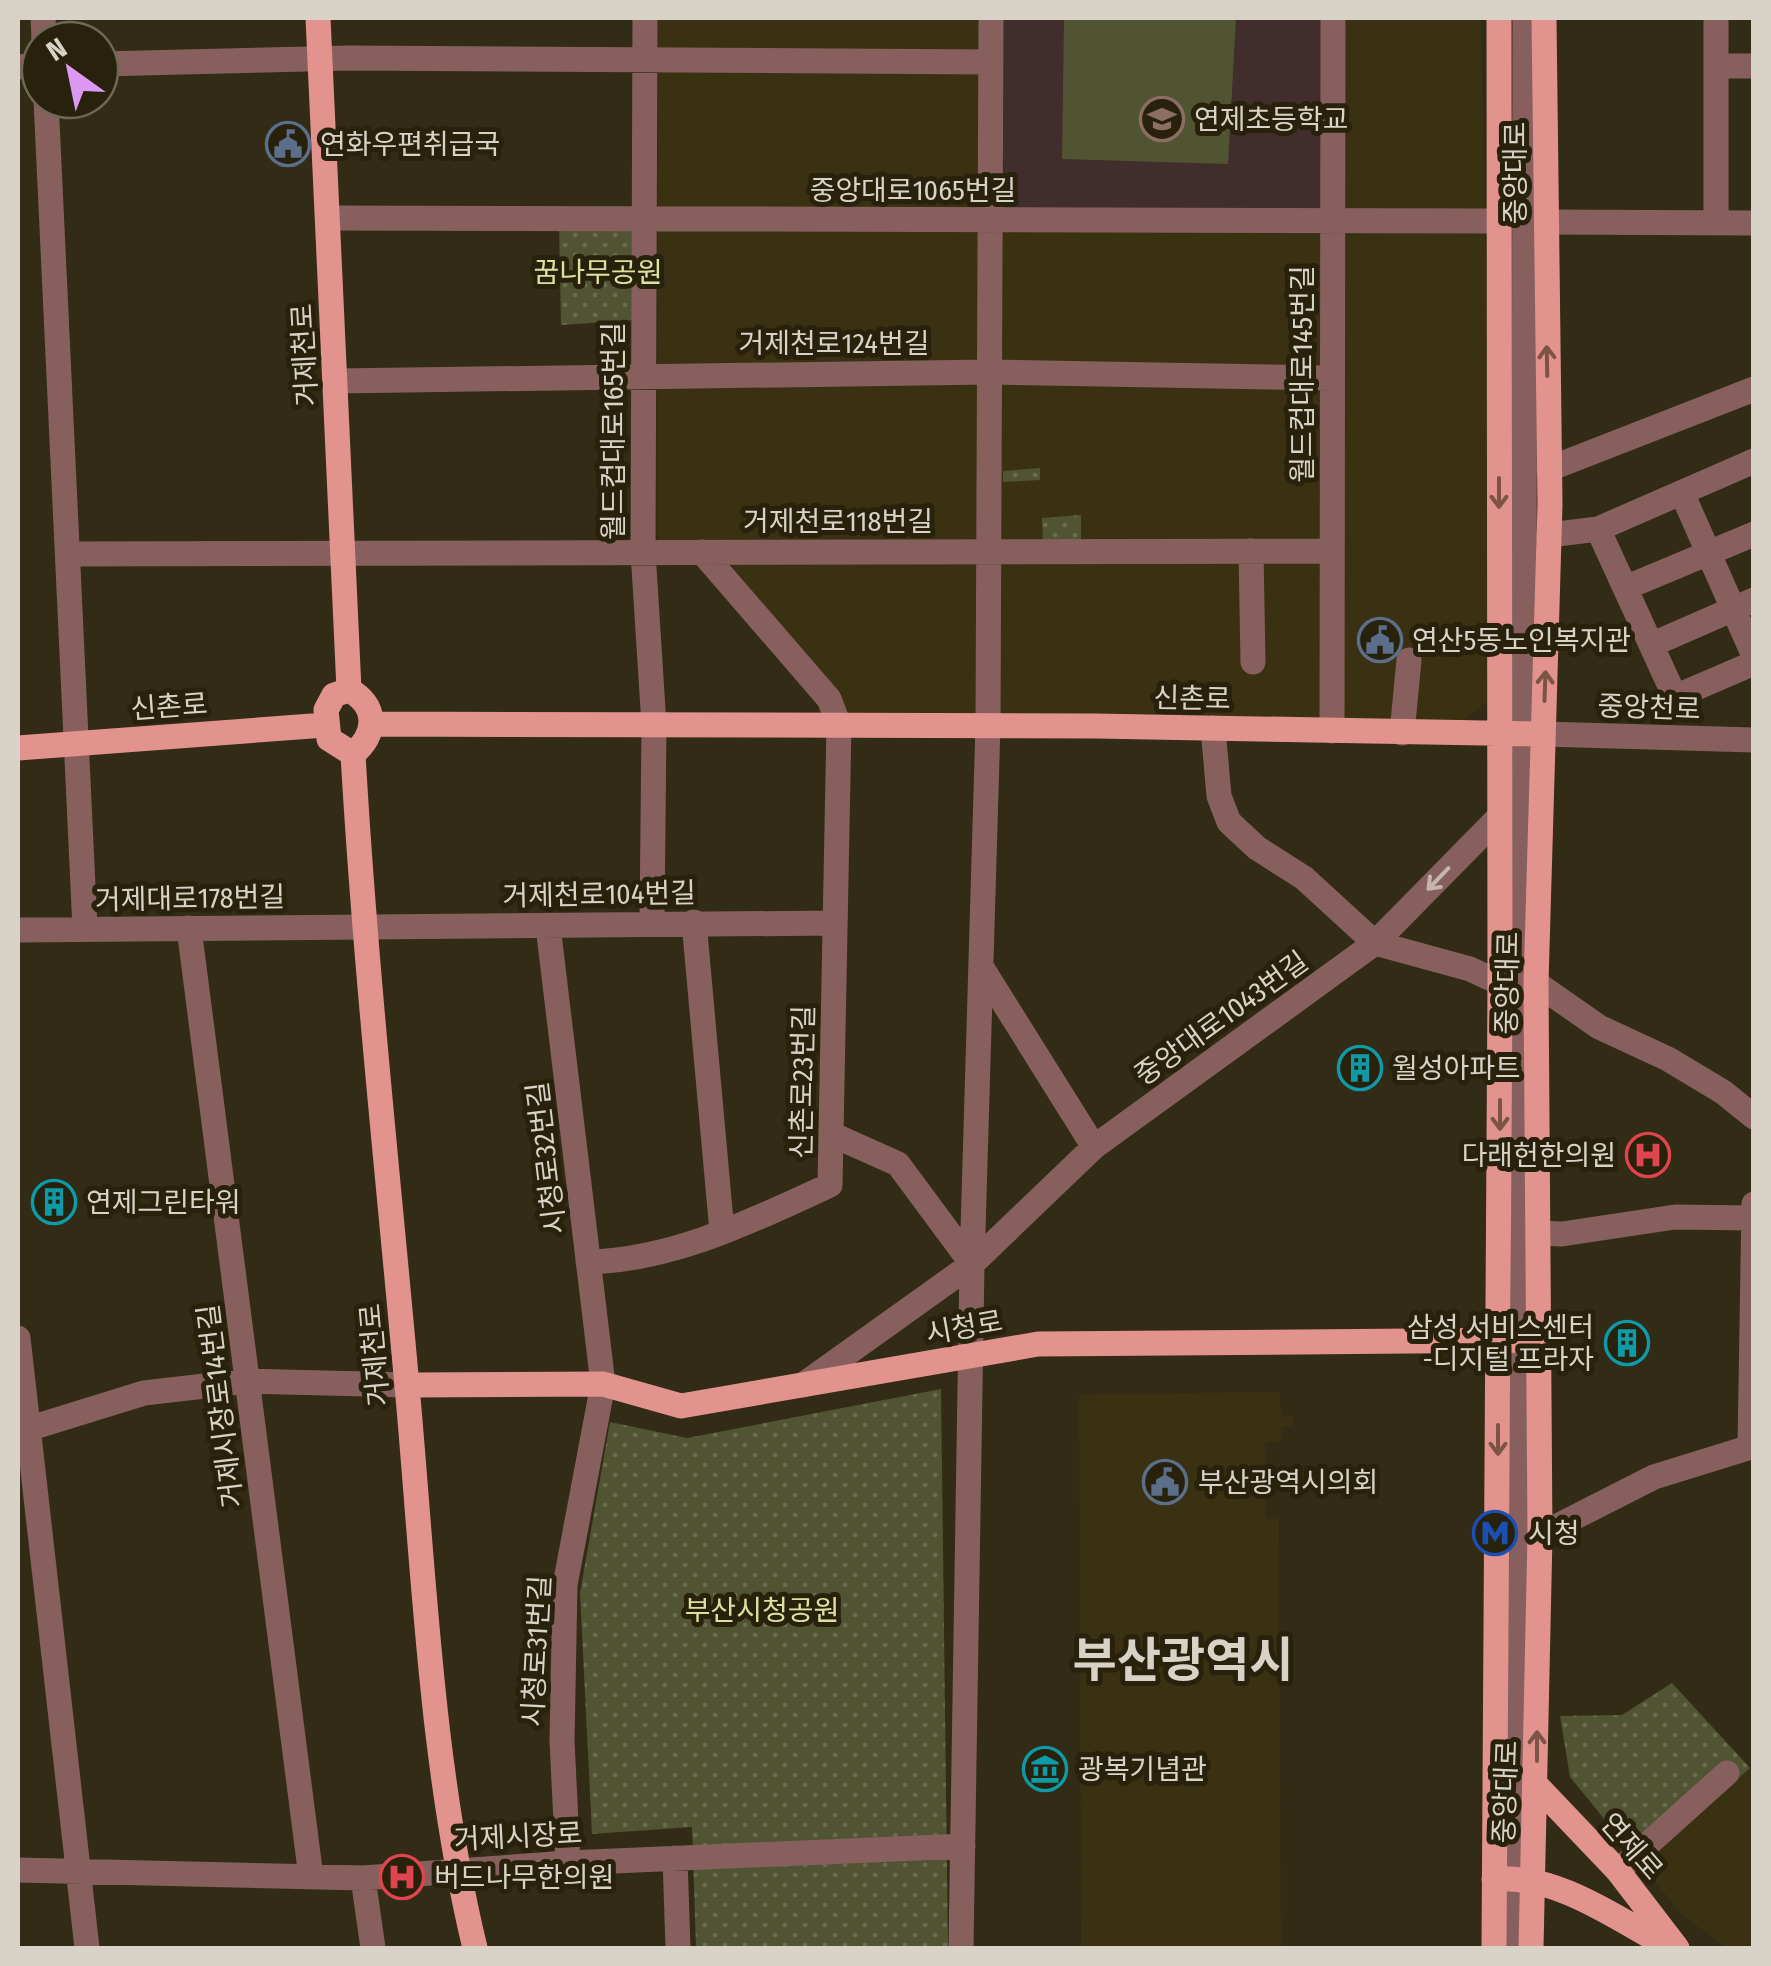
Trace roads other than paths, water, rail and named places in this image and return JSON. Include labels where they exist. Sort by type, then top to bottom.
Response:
[{"type":"main road","name":"거제천로","points":[[318,18],[348,690]]},
{"type":"main road","name":"중앙대로","points":[[1499,18],[1498,221],[1536,982],[1538,1233],[1520,1341]]},
{"type":"main road","name":"중앙대로","points":[[1494,1948],[1537,1786],[1540,1535],[1520,1341],[1500,983],[1500,816],[1521,734],[1549,535],[1544,18]]},
{"type":"main road","points":[[348,690],[364,698],[371,724],[371,733],[354,754],[329,739],[325,725],[334,695],[348,690]]},
{"type":"main road","name":"신촌로","points":[[371,724],[988,725],[1521,734]]},
{"type":"main road","name":"신촌로","points":[[18,748],[325,725]]},
{"type":"main road","name":"거제천로","points":[[354,754],[363,926],[456,1870],[475,1948]]},
{"type":"main road","name":"시청로","points":[[407,1384],[602,1384],[681,1406],[1038,1344],[1520,1341]]},
{"type":"main road","name":"연제로","points":[[1537,1786],[1618,1871],[1674,1948]]},
{"type":"main road","name":"중앙대로","points":[[1514,1880],[1531,1948]]},
{"type":"main road","name":"연제로","points":[[1514,1880],[1566,1892],[1674,1948]]},
{"type":"street","name":"월드컵대로165번길","points":[[644,18],[643,552],[654,725]]},
{"type":"street","points":[[961,1948],[972,1264],[988,725],[991,18]]},
{"type":"street","name":"월드컵대로145번길","points":[[1332,18],[1332,730]]},
{"type":"street","points":[[1513,1948],[1520,1341],[1525,18]]},
{"type":"street","points":[[1716,18],[1716,222]]},
{"type":"street","points":[[120,63],[320,58],[991,62]]},
{"type":"street","points":[[1716,66],[1754,66]]},
{"type":"street","points":[[47,120],[84,929]]},
{"type":"street","name":"중앙대로1065번길","points":[[328,218],[1498,221]]},
{"type":"street","points":[[1545,222],[1754,222]]},
{"type":"street","name":"거제천로124번길","points":[[336,381],[990,372],[1332,378]]},
{"type":"street","points":[[1548,469],[1754,389]]},
{"type":"street","points":[[1549,535],[1598,529],[1754,461]]},
{"type":"street","points":[[1598,529],[1674,697],[1754,660],[1743,604],[1708,553],[1682,492]]},
{"type":"street","points":[[1625,588],[1754,534]]},
{"type":"street","points":[[1252,551],[1253,662]]},
{"type":"street","name":"거제천로118번길","points":[[68,554],[1332,551]]},
{"type":"street","points":[[702,552],[829,699],[838,725]]},
{"type":"street","points":[[1651,645],[1743,604]]},
{"type":"street","points":[[1402,733],[1410,660]]},
{"type":"street","points":[[652,923],[654,725]]},
{"type":"street","name":"신촌로23번길","points":[[588,1262],[661,1252],[722,1232],[830,1184],[838,725]]},
{"type":"street","points":[[1213,728],[1218,796],[1229,822],[1257,848],[1304,878],[1375,943],[1470,969],[1500,983]]},
{"type":"street","name":"중앙천로","points":[[1521,734],[1752,739]]},
{"type":"street","name":"중앙대로1043번길","points":[[803,1385],[972,1264],[1094,1147],[1375,943],[1500,816]]},
{"type":"street","points":[[694,922],[722,1232]]},
{"type":"street","name":"거제천로104번길","points":[[363,926],[836,923]]},
{"type":"street","name":"거제대로178번길","points":[[18,930],[363,926]]},
{"type":"street","name":"시청로32번길","points":[[548,926],[602,1384]]},
{"type":"street","name":"거제시장로14번길","points":[[189,928],[248,1381],[268,1573],[311,1877]]},
{"type":"street","points":[[982,968],[1094,1147]]},
{"type":"street","points":[[1536,982],[1599,1027],[1668,1059],[1723,1092],[1754,1118]]},
{"type":"street","points":[[831,1134],[898,1164],[972,1264]]},
{"type":"street","points":[[1540,1535],[1654,1477],[1752,1446],[1754,1204]]},
{"type":"street","points":[[1538,1233],[1562,1234],[1675,1217],[1753,1218]]},
{"type":"street","points":[[18,1338],[23,1431],[87,1948]]},
{"type":"street","points":[[23,1431],[144,1393],[248,1381],[407,1384]]},
{"type":"street","name":"시청로31번길","points":[[568,1863],[562,1741],[566,1585],[602,1384]]},
{"type":"street","points":[[1618,1871],[1727,1773]]},
{"type":"street","name":"거제시장로","points":[[18,1870],[362,1878],[568,1863],[963,1846]]},
{"type":"street","points":[[675,1858],[678,1948]]},
{"type":"street","points":[[362,1878],[373,1948]]},
{"type":"place","name":"연제초등학교","points":[[1162,119]]},
{"type":"place","name":"연화우편취급국","points":[[288,144]]},
{"type":"place","name":"연산5동노인복지관","points":[[1380,640]]},
{"type":"place","name":"월성아파트","points":[[1360,1068]]},
{"type":"place","name":"다래헌한의원","points":[[1648,1155]]},
{"type":"place","name":"연제그린타워","points":[[54,1202]]},
{"type":"place","name":"삼성 서비스센터 -디지털 프라자","points":[[1627,1343]]},
{"type":"place","name":"부산광역시의회","points":[[1165,1482]]},
{"type":"place","name":"시청","points":[[1495,1533]]},
{"type":"place","name":"광복기념관","points":[[1045,1769]]},
{"type":"place","name":"버드나무한의원","points":[[402,1877]]},
{"type":"district","name":"부산광역시","points":[[1183,1660]]},
{"type":"park label","name":"꿈나무공원","points":[[598,272]]},
{"type":"park label","name":"부산시청공원","points":[[762,1610]]}]
